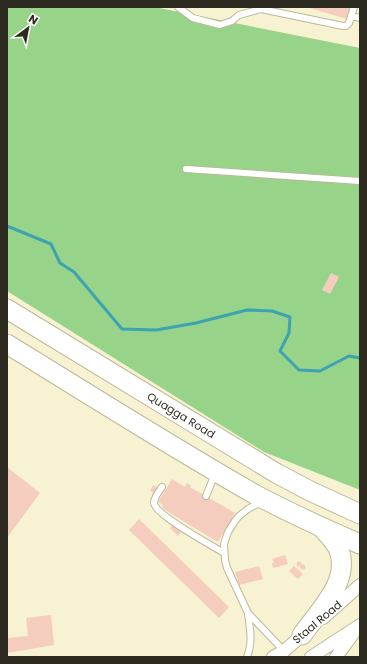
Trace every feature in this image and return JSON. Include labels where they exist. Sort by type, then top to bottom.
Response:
[{"type":"main road","name":"Quagga Road","points":[[7,308],[276,473],[310,491],[360,514]]},
{"type":"main road","points":[[7,344],[267,500],[324,529],[360,544]]},
{"type":"main road","points":[[276,473],[316,485],[360,502]]},
{"type":"main road","points":[[302,635],[337,586],[341,575],[341,561],[337,546],[324,529]]},
{"type":"street","name":"Staal Road","points":[[281,655],[360,585]]},
{"type":"street","points":[[311,657],[360,625]]},
{"type":"street","points":[[336,657],[341,648],[360,625]]},
{"type":"lane","points":[[178,7],[193,18],[220,25],[232,21],[239,15],[261,9],[343,26],[346,26],[349,23],[354,7]]},
{"type":"lane","points":[[351,16],[360,18]]},
{"type":"lane","points":[[186,169],[360,181]]},
{"type":"lane","points":[[206,496],[217,471]]},
{"type":"lane","points":[[162,487],[154,502],[154,506],[170,521],[188,528],[224,553]]},
{"type":"lane","points":[[267,500],[248,509],[239,516],[228,532],[224,544],[224,553],[227,568],[248,613],[281,655]]},
{"type":"lane","points":[[247,657],[251,644],[248,613]]},
{"type":"green space","points":[[7,7],[154,7],[360,48],[360,490],[264,452],[7,291]]},
{"type":"building","points":[[306,7],[350,7],[347,19]]},
{"type":"building","points":[[331,273],[339,277],[330,294],[322,290]]},
{"type":"building","points":[[7,467],[40,493],[7,538]]},
{"type":"building","points":[[172,479],[185,487],[187,483],[191,486],[190,487],[235,513],[218,542],[164,509],[162,507],[163,505],[158,502]]},
{"type":"building","points":[[153,485],[158,488],[155,493],[150,491]]},
{"type":"building","points":[[139,519],[229,607],[219,618],[129,530]]},
{"type":"building","points":[[173,525],[181,532],[178,536],[170,528]]},
{"type":"building","points":[[285,555],[288,564],[273,568],[272,563],[274,563],[272,559]]},
{"type":"building","points":[[297,562],[301,562],[301,566],[297,566]]},
{"type":"building","points":[[301,565],[305,565],[305,569],[301,569]]},
{"type":"building","points":[[259,566],[263,579],[239,585],[235,572]]},
{"type":"building","points":[[294,566],[303,574],[298,579],[289,571]]},
{"type":"building","points":[[51,615],[54,645],[7,653],[7,638],[28,636],[26,618]]},
{"type":"waterway","points":[[7,226],[51,244],[60,263],[74,272],[122,329],[156,330],[196,323],[247,310],[272,311],[290,317],[289,333],[280,351],[299,370],[320,371],[349,356],[360,358]]}]
